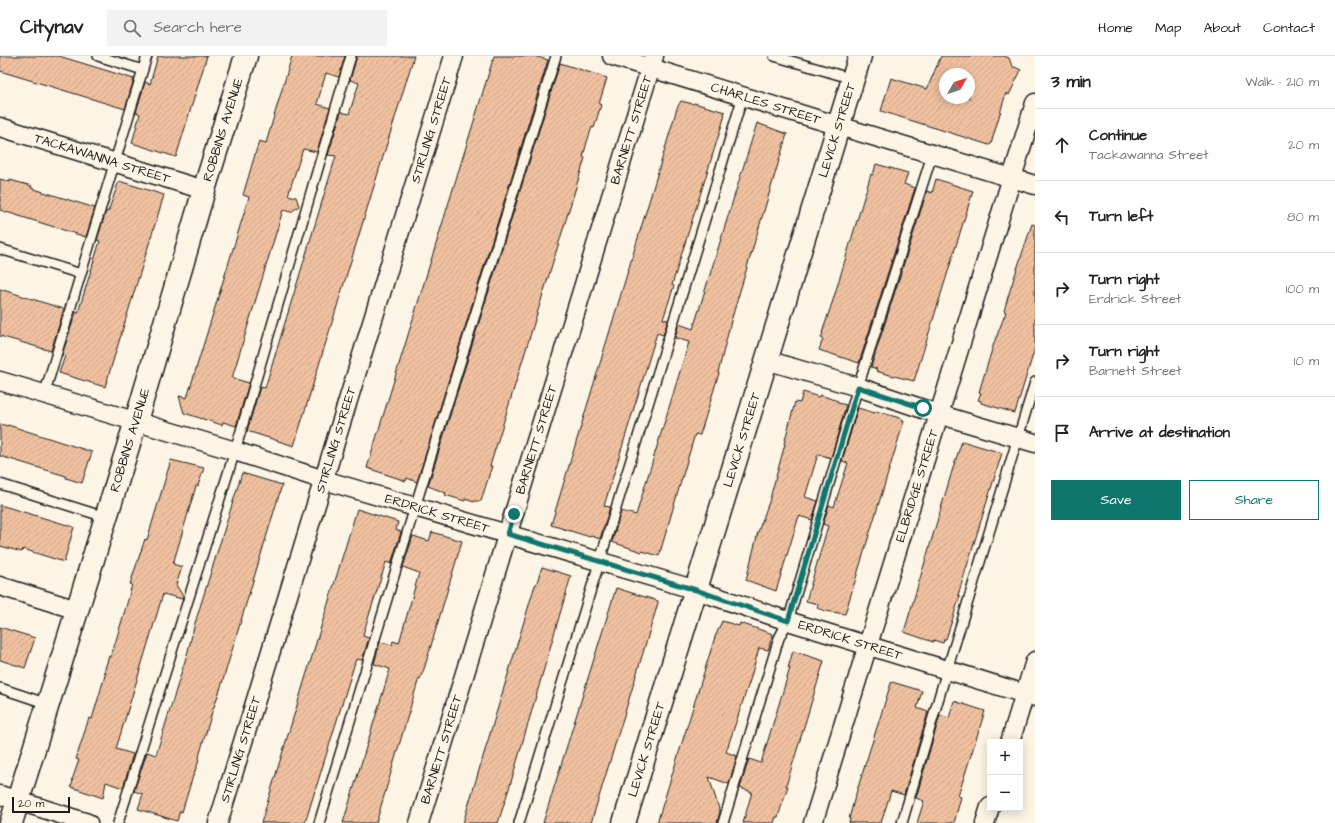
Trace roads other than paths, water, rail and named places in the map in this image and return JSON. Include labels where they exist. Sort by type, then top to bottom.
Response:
[{"type":"highway","name":"ROBBINS AVENUE","points":[[11,823],[9,798],[48,704],[136,421],[204,190],[246,56]]},
{"type":"highway","name":"LEVICK STREET","points":[[624,823],[860,56]]},
{"type":"street","name":"STIRLING STREET","points":[[218,823],[454,56]]},
{"type":"street","name":"CHARLES STREET","points":[[612,56],[652,62],[743,96],[932,155],[1035,185]]},
{"type":"street","name":"BARNETT STREET","points":[[419,823],[652,62]]},
{"type":"street","name":"ELBRIDGE STREET","points":[[813,823],[1035,103]]},
{"type":"street","name":"TACKAWANNA STREET","points":[[0,127],[204,190]]},
{"type":"street","points":[[766,360],[858,387],[1035,444]]},
{"type":"street","name":"ERDRICK STREET","points":[[0,381],[235,451],[324,480],[696,590],[788,621],[1030,695]]},
{"type":"street","points":[[0,586],[77,610]]},
{"type":"street","points":[[1011,739],[1030,695],[1035,661]]},
{"type":"street","points":[[9,798],[88,823]]},
{"type":"street","points":[[985,823],[989,811]]},
{"type":"lane","points":[[98,56],[143,70]]},
{"type":"lane","points":[[44,395],[147,56]]},
{"type":"lane","points":[[118,823],[235,451],[352,56]]},
{"type":"lane","points":[[319,823],[415,507],[556,56]]},
{"type":"lane","points":[[774,56],[853,79]]},
{"type":"lane","points":[[519,823],[743,96]]},
{"type":"lane","points":[[723,823],[779,638],[788,621],[858,387],[932,155]]},
{"type":"lane","points":[[0,249],[81,274]]},
{"type":"lane","points":[[902,823],[1035,382]]},
{"type":"lane","points":[[0,484],[105,517]]},
{"type":"lane","points":[[0,688],[48,704]]}]
